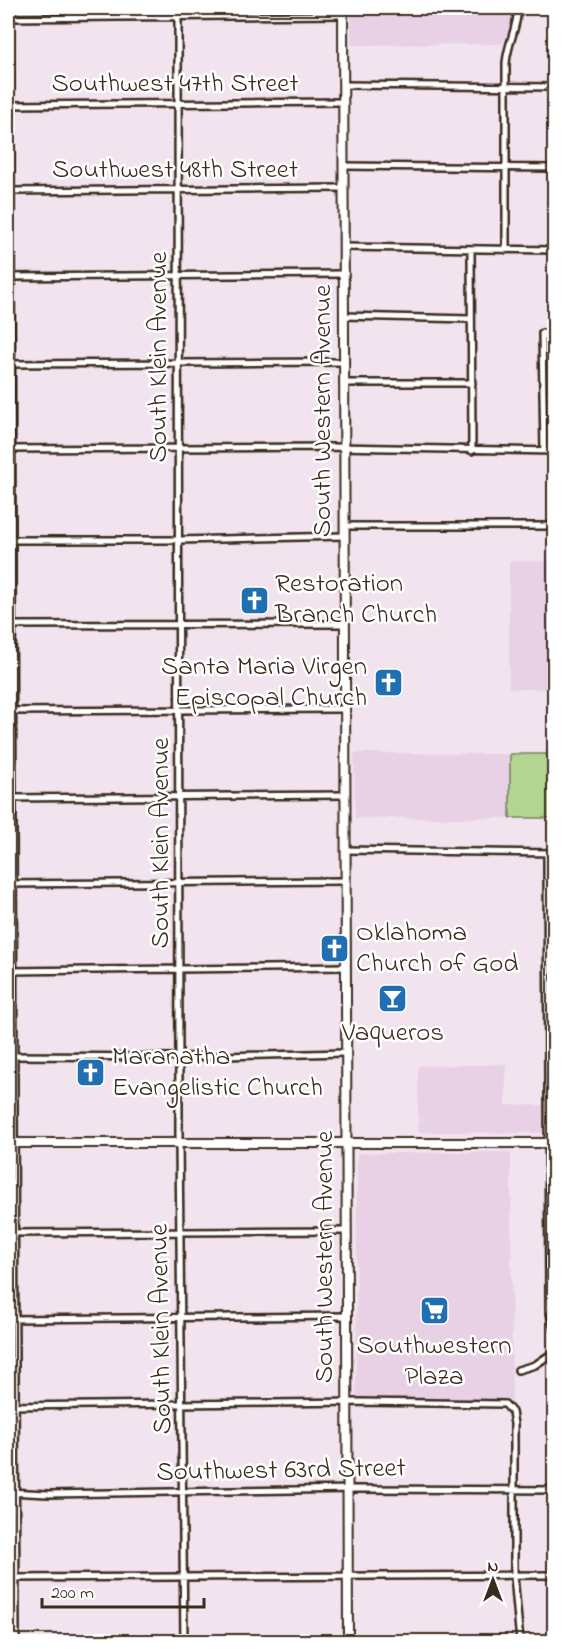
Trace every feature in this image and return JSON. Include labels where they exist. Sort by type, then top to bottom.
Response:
[{"type":"main road","name":"South Western Avenue","points":[[343,11],[348,1641]]},
{"type":"main road","points":[[10,1143],[551,1143]]},
{"type":"street","points":[[10,8],[10,1143],[15,1319],[11,1406],[16,1492],[16,1641]]},
{"type":"street","name":"South Klein Avenue","points":[[178,8],[181,711],[179,1142],[184,1641]]},
{"type":"street","points":[[506,250],[507,53],[517,27],[518,8]]},
{"type":"street","points":[[9,18],[179,17],[343,11]]},
{"type":"street","points":[[343,85],[555,87]]},
{"type":"street","name":"Southwest 47th Street","points":[[9,105],[343,102]]},
{"type":"street","points":[[343,166],[555,168]]},
{"type":"street","name":"Southwest 48th Street","points":[[9,191],[343,188]]},
{"type":"street","points":[[343,247],[555,250]]},
{"type":"street","points":[[471,249],[472,451]]},
{"type":"street","points":[[9,277],[343,274]]},
{"type":"street","points":[[343,316],[471,319]]},
{"type":"street","points":[[544,451],[542,333],[555,333]]},
{"type":"street","points":[[9,364],[343,362]]},
{"type":"street","points":[[343,383],[472,383]]},
{"type":"street","points":[[10,449],[344,448],[555,451]]},
{"type":"street","points":[[344,526],[555,526]]},
{"type":"street","points":[[10,540],[180,540],[344,536]]},
{"type":"street","points":[[9,625],[344,624]]},
{"type":"street","points":[[9,711],[344,709]]},
{"type":"street","points":[[10,798],[345,795]]},
{"type":"street","points":[[345,850],[555,853]]},
{"type":"street","points":[[547,853],[552,1057],[549,1309],[555,1329]]},
{"type":"street","points":[[10,884],[345,881]]},
{"type":"street","points":[[10,970],[345,967]]},
{"type":"street","points":[[10,1056],[181,1058],[345,1053]]},
{"type":"street","points":[[11,1233],[346,1231]]},
{"type":"street","points":[[8,1319],[346,1316]]},
{"type":"street","points":[[518,1370],[536,1365],[555,1352]]},
{"type":"street","points":[[11,1406],[183,1402],[347,1402],[499,1403],[510,1407],[514,1424],[512,1489],[514,1576],[520,1641]]},
{"type":"street","name":"Southwest 63rd Street","points":[[8,1492],[48,1494],[347,1489],[555,1490]]},
{"type":"street","points":[[8,1578],[555,1575]]},
{"type":"shaded area","points":[[351,8],[513,8],[512,22],[502,44],[351,45]]},
{"type":"shaded area","points":[[509,561],[554,561],[554,689],[509,689]]},
{"type":"shaded area","points":[[354,753],[510,754],[510,818],[355,818]]},
{"type":"shaded area","points":[[506,1064],[506,1105],[545,1105],[544,1133],[418,1132],[418,1066]]},
{"type":"shaded area","name":"Southwestern Plaza","points":[[511,1152],[512,1400],[356,1397],[357,1153]]},
{"type":"green space","points":[[510,754],[554,754],[554,818],[510,818]]},
{"type":"place","name":"Restoration Branch Church","points":[[254,600]]},
{"type":"place","name":"Santa Maria Virgen Episcopal Church","points":[[388,683]]},
{"type":"place","name":"Oklahoma Church of God","points":[[335,949]]},
{"type":"place","name":"Vaqueros","points":[[393,998]]},
{"type":"place","name":"Maranatha Evangelistic Church","points":[[91,1073]]},
{"type":"place","name":"Southwestern Plaza","points":[[434,1311]]}]
